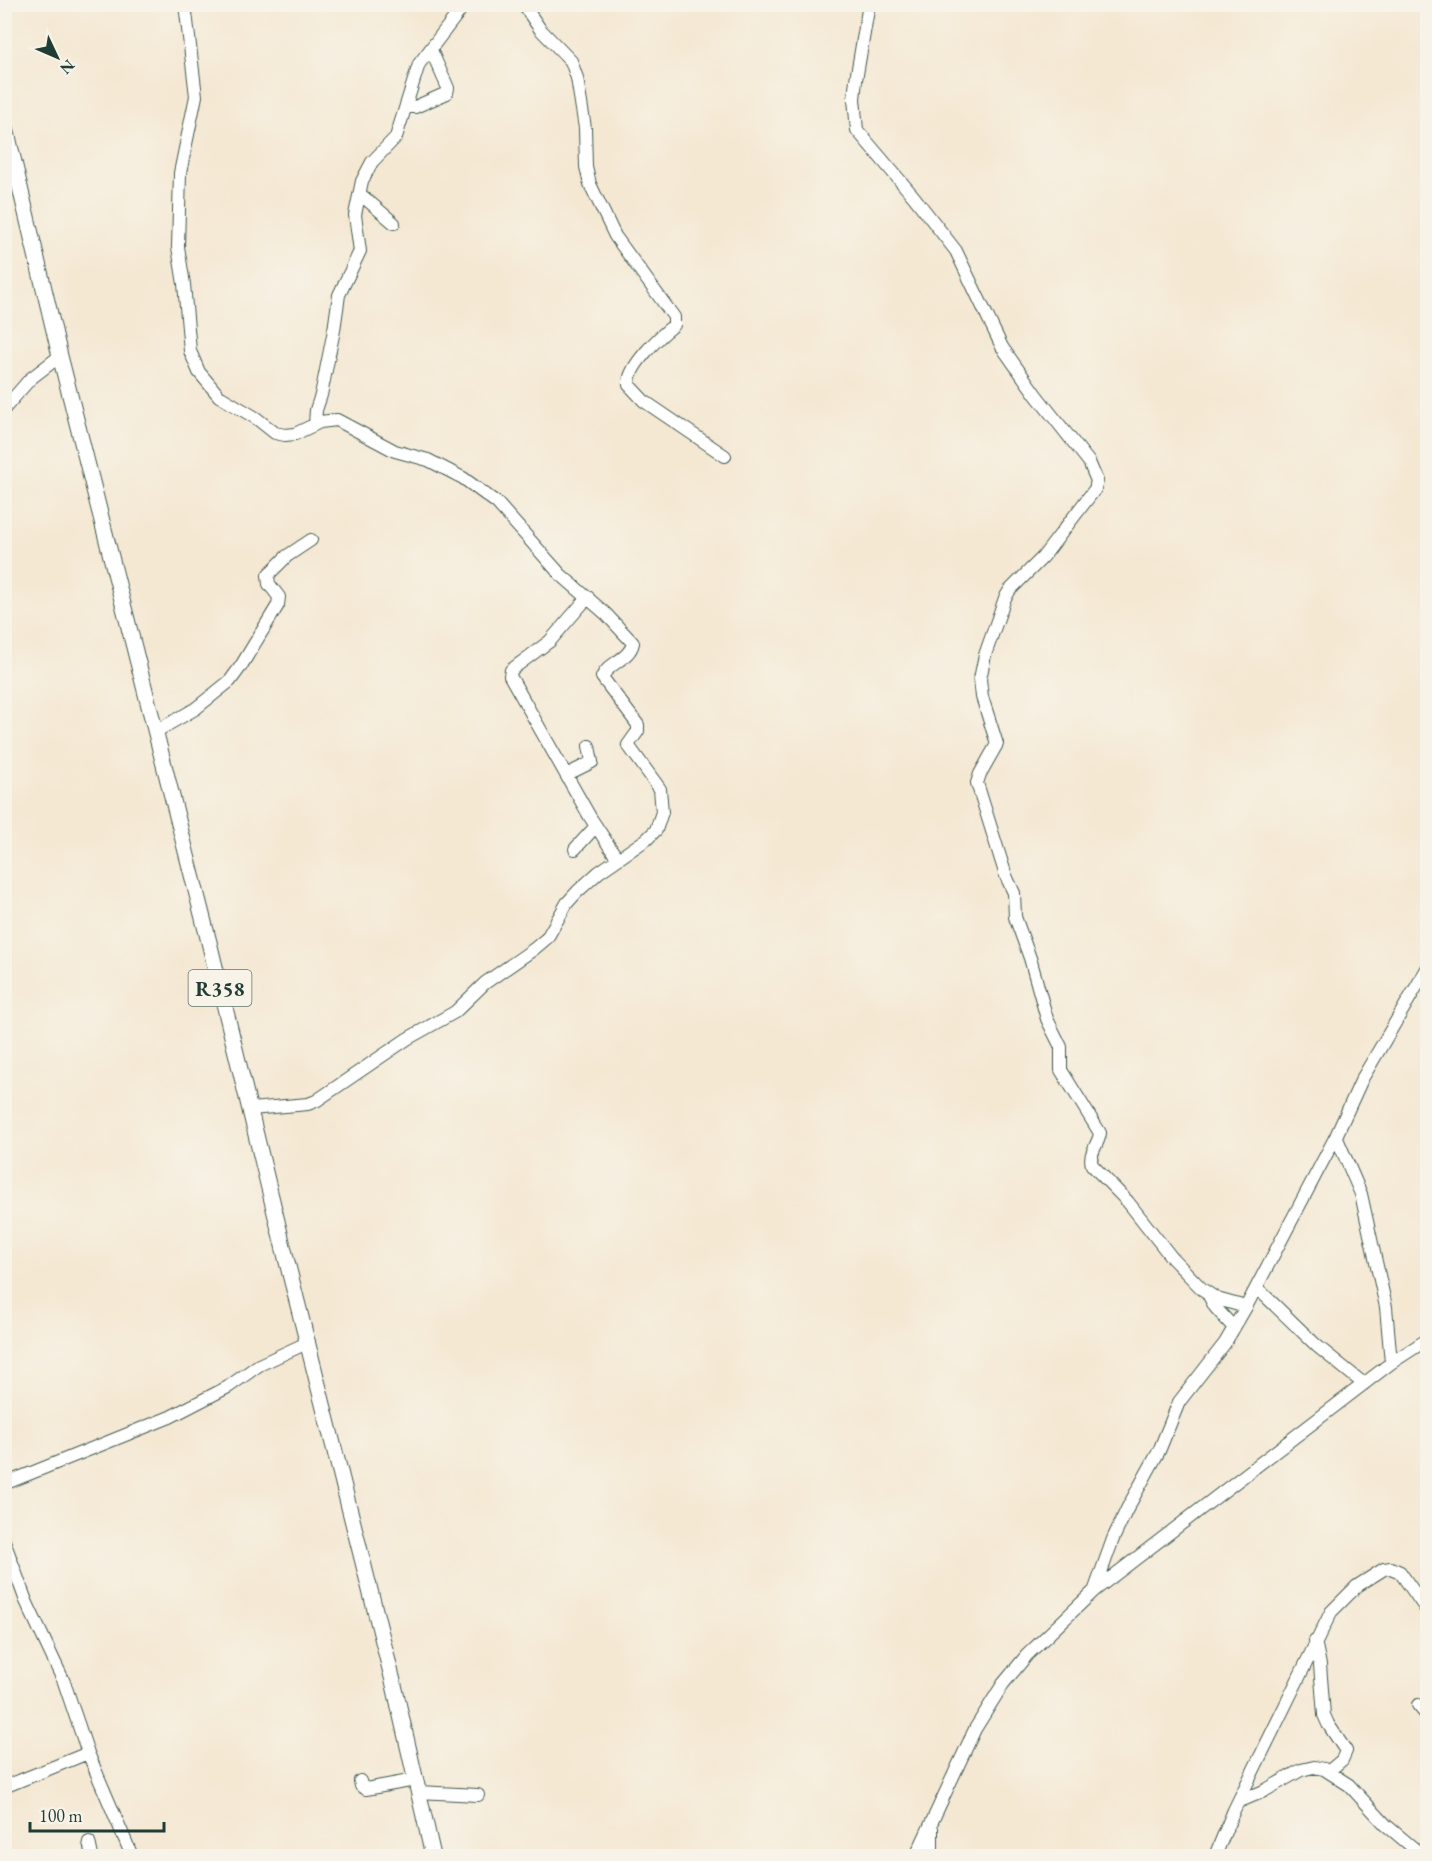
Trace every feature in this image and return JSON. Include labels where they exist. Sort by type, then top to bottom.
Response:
[{"type":"main road","name":"R358","points":[[4,120],[60,356],[394,1685],[433,1857]]},
{"type":"street","points":[[185,4],[196,96],[180,173],[178,248],[190,351],[199,372],[213,391],[256,418],[272,432],[289,435],[326,420],[337,420],[395,451],[428,460],[463,478],[497,503],[560,574],[606,614],[633,643],[627,654],[604,672],[602,677],[638,725],[638,731],[628,745],[658,785],[661,795],[662,812],[656,830],[647,839],[599,872],[567,903],[547,938],[485,983],[455,1012],[407,1039],[316,1101],[308,1104],[251,1109]]},
{"type":"street","points":[[315,424],[339,295],[360,251],[355,215],[362,181],[372,162],[396,137],[417,69],[465,4]]},
{"type":"street","points":[[523,4],[540,29],[571,61],[577,78],[585,128],[586,167],[590,184],[615,236],[674,317],[674,325],[660,337],[632,371],[628,377],[628,385],[645,401],[725,456]]},
{"type":"street","points":[[869,4],[854,99],[857,130],[921,204],[956,251],[1002,347],[1036,395],[1089,462],[1097,480],[1095,489],[1043,557],[1005,598],[985,655],[980,679],[982,697],[998,744],[977,783],[1006,876],[1014,893],[1015,917],[1030,958],[1047,1018],[1061,1045],[1061,1070],[1100,1133],[1100,1138],[1090,1158],[1092,1165],[1128,1202],[1172,1258],[1208,1294],[1217,1299],[1246,1307]]},
{"type":"street","points":[[406,107],[424,103],[447,93],[448,88],[430,50]]},
{"type":"street","points":[[360,194],[394,224]]},
{"type":"street","points":[[4,409],[30,379],[60,356]]},
{"type":"street","points":[[155,732],[195,709],[234,676],[278,605],[279,597],[269,584],[268,575],[287,556],[312,540]]},
{"type":"street","points":[[588,597],[550,641],[510,672],[515,687],[617,858]]},
{"type":"street","points":[[566,775],[592,762],[589,746]]},
{"type":"street","points":[[575,849],[596,826]]},
{"type":"street","points":[[1095,1590],[1113,1539],[1159,1451],[1180,1401],[1234,1328],[1257,1288],[1336,1136],[1362,1079],[1428,967]]},
{"type":"street","points":[[1336,1136],[1361,1194],[1386,1307],[1391,1363]]},
{"type":"street","points":[[1257,1288],[1317,1346],[1364,1384]]},
{"type":"street","points":[[1208,1294],[1215,1307],[1234,1328]]},
{"type":"street","points":[[916,1857],[975,1729],[1004,1684],[1027,1655],[1095,1590],[1391,1363],[1428,1339]]},
{"type":"street","points":[[4,1484],[170,1417],[228,1387],[259,1365],[309,1342]]},
{"type":"street","points":[[4,1541],[26,1601],[71,1699],[88,1753],[132,1857]]},
{"type":"street","points":[[1215,1857],[1238,1802],[1331,1612],[1346,1595],[1384,1569],[1391,1568],[1400,1572],[1428,1612]]},
{"type":"street","points":[[1315,1641],[1320,1665],[1325,1719],[1346,1751],[1342,1760],[1329,1771]]},
{"type":"street","points":[[1418,1705],[1428,1717]]},
{"type":"street","points":[[4,1787],[88,1753]]},
{"type":"street","points":[[1238,1802],[1264,1791],[1301,1770],[1314,1767],[1329,1771],[1349,1785],[1386,1824],[1423,1856],[1428,1849]]},
{"type":"street","points":[[360,1781],[361,1786],[366,1789],[417,1786],[478,1795]]},
{"type":"street","points":[[932,1823],[932,1857]]},
{"type":"street","points":[[90,1842],[92,1857]]}]
